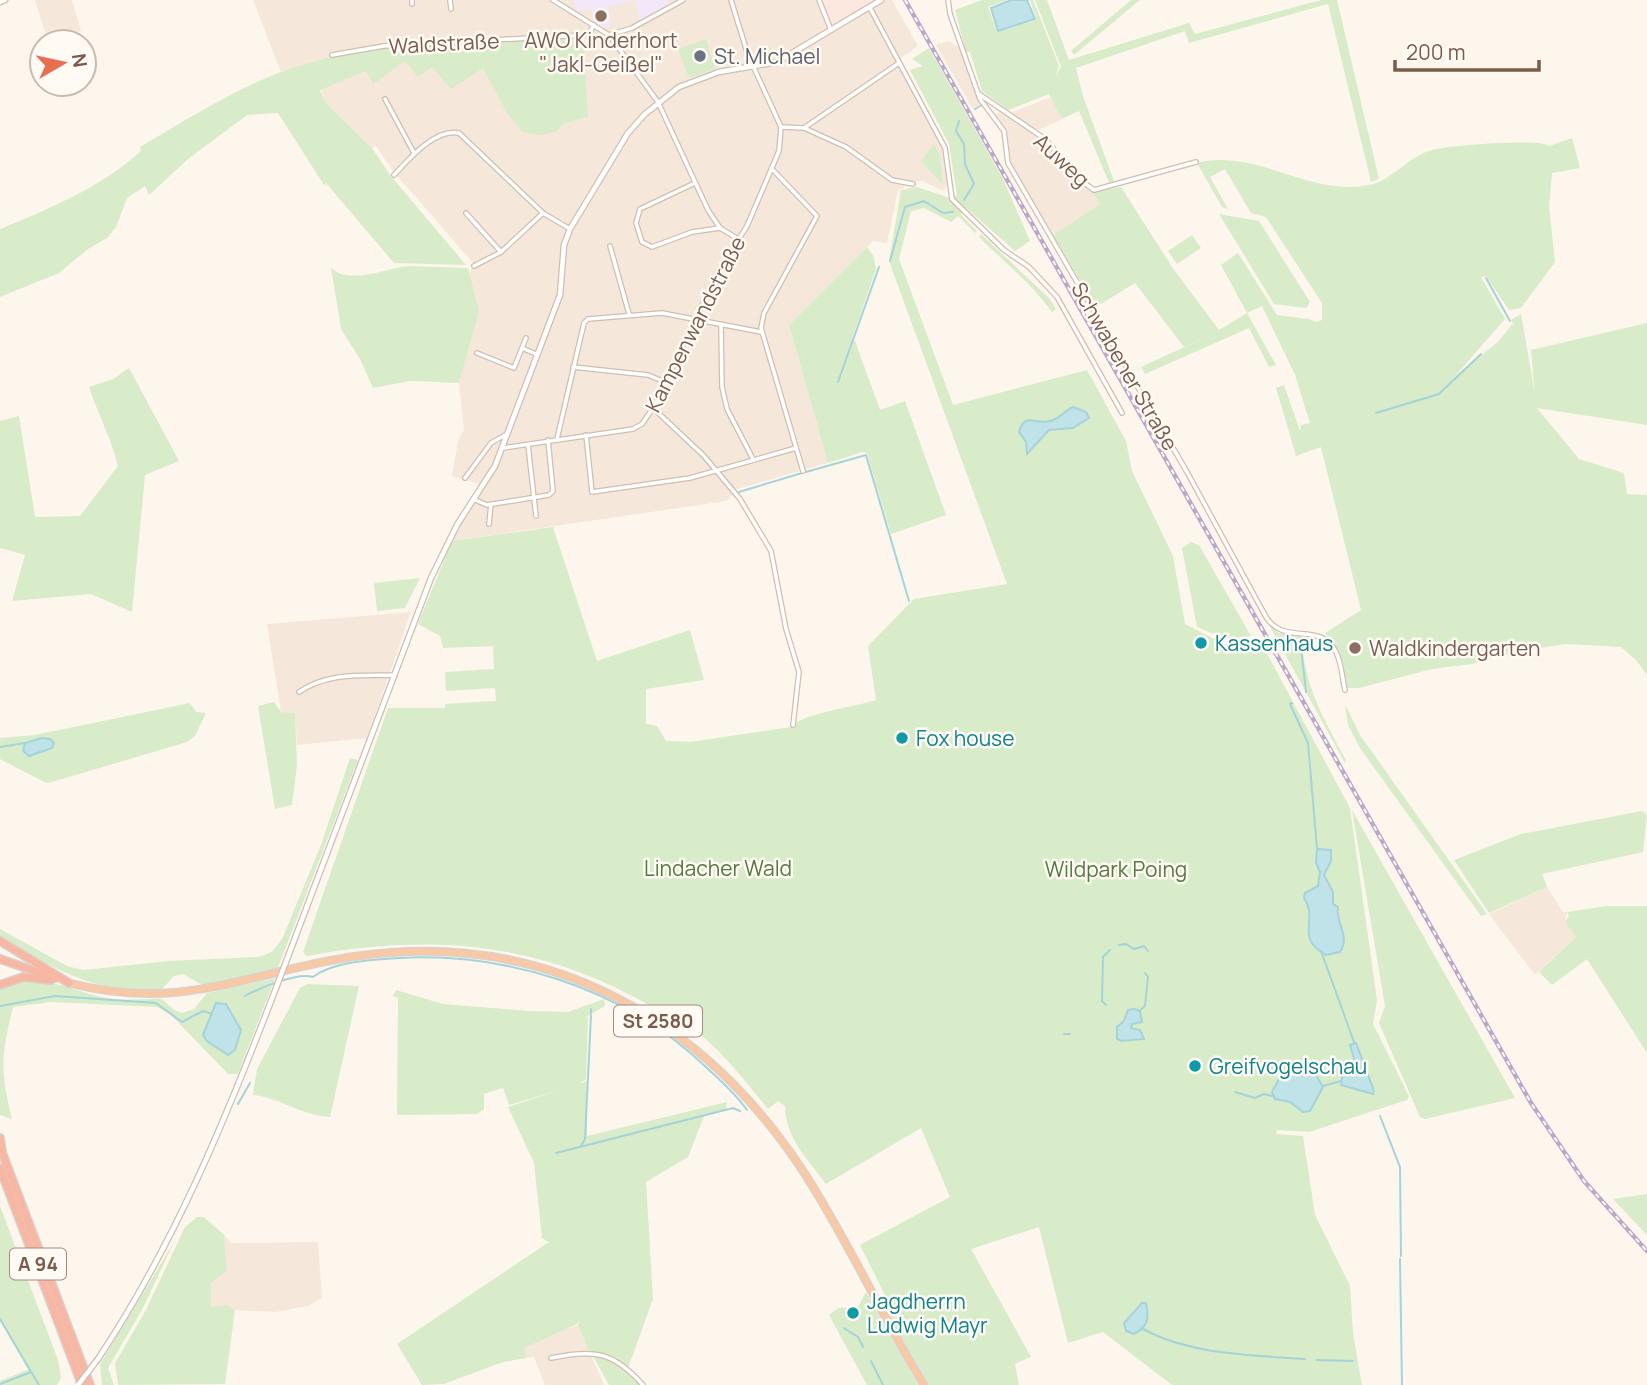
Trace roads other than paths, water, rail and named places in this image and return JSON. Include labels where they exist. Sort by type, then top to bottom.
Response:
[{"type":"highway","points":[[0,941],[69,983]]},
{"type":"highway","name":"St 2580","points":[[0,958],[69,983],[124,993],[182,993],[242,983],[354,957],[428,951],[509,959],[551,970],[601,989],[646,1013],[686,1040],[725,1074],[764,1117],[823,1203],[924,1385]]},
{"type":"highway","points":[[0,985],[32,977],[69,983]]},
{"type":"highway","points":[[0,1138],[1,1150]]},
{"type":"highway","name":"A 94","points":[[1,1150],[90,1385]]},
{"type":"highway","name":"A 94","points":[[0,1168],[80,1385]]},
{"type":"highway","points":[[0,1180],[12,1197]]},
{"type":"street","points":[[0,2],[5,0]]},
{"type":"street","points":[[450,0],[451,9]]},
{"type":"street","points":[[553,0],[609,35],[658,102],[695,183],[720,228],[738,239]]},
{"type":"street","points":[[609,35],[632,29],[672,3],[683,0]]},
{"type":"street","points":[[731,0],[753,67],[781,127],[804,128],[846,147],[892,180],[913,184]]},
{"type":"street","points":[[819,0],[831,30]]},
{"type":"street","points":[[80,1385],[140,1292],[190,1197],[271,1001],[431,578],[473,499],[495,466],[560,295],[564,245],[570,229],[628,133],[658,102],[689,82],[734,68],[777,62],[881,0]]},
{"type":"street","name":"Schwabener Straße","points":[[948,0],[950,14],[978,93],[1004,131],[1008,163],[1187,472],[1266,617],[1282,632],[1316,635],[1328,641],[1338,657],[1345,691]]},
{"type":"street","points":[[869,7],[945,148],[952,199],[1004,250],[1029,267],[1056,297],[1122,413]]},
{"type":"street","name":"Waldstraße","points":[[332,55],[384,46],[584,34],[590,33],[594,25]]},
{"type":"street","points":[[804,128],[900,63]]},
{"type":"street","name":"Auweg","points":[[978,93],[1045,139],[1083,183],[1094,190],[1196,162]]},
{"type":"street","points":[[385,99],[414,153]]},
{"type":"street","name":"Kampenwandstraße","points":[[500,447],[638,427],[653,408],[696,318],[773,170],[781,127]]},
{"type":"street","points":[[394,175],[414,153],[443,134],[453,131],[463,134],[543,213],[570,229]]},
{"type":"street","points":[[773,170],[817,216],[764,313],[761,332],[803,471]]},
{"type":"street","points":[[695,183],[640,209],[636,217],[642,242],[657,246],[692,232],[720,228]]},
{"type":"street","points":[[466,213],[501,252]]},
{"type":"street","points":[[474,266],[501,252],[543,213]]},
{"type":"street","points":[[610,246],[629,314]]},
{"type":"street","points":[[557,439],[585,320],[662,313],[761,332]]},
{"type":"street","points":[[721,324],[721,377],[727,409],[753,460]]},
{"type":"street","points":[[477,353],[514,368],[526,338]]},
{"type":"street","points":[[522,348],[536,354]]},
{"type":"street","points":[[573,367],[648,375],[665,382]]},
{"type":"street","points":[[653,408],[704,456],[751,515],[773,557],[786,629],[799,672],[793,725]]},
{"type":"street","points":[[465,478],[487,448],[505,435]]},
{"type":"street","points":[[586,435],[592,492],[715,471],[796,448]]},
{"type":"street","points":[[473,499],[491,504],[549,495],[553,491],[548,440]]},
{"type":"street","points":[[528,444],[536,516]]},
{"type":"street","points":[[489,524],[491,504]]},
{"type":"street","points":[[299,692],[313,682],[332,677],[394,675]]},
{"type":"street","points":[[551,1358],[577,1352],[598,1353],[620,1364],[643,1385]]},
{"type":"water","points":[[1011,0],[1027,0],[1035,19],[998,31],[991,8]]},
{"type":"water","points":[[1073,407],[1086,412],[1089,418],[1073,428],[1049,430],[1027,454],[1026,442],[1019,432],[1022,425],[1028,420],[1053,420]]},
{"type":"water","points":[[42,738],[50,739],[54,743],[52,748],[29,756],[23,751],[25,743]]},
{"type":"water","points":[[1317,849],[1331,850],[1331,861],[1324,875],[1333,892],[1333,904],[1338,907],[1344,940],[1340,952],[1326,955],[1311,942],[1308,906],[1304,898],[1305,893],[1318,886],[1320,872],[1316,863]]},
{"type":"water","points":[[216,1003],[226,1004],[241,1030],[235,1050],[228,1055],[207,1041],[203,1035]]},
{"type":"water","points":[[1128,1010],[1140,1011],[1142,1022],[1132,1024],[1131,1028],[1140,1030],[1144,1039],[1121,1041],[1117,1039],[1117,1027],[1124,1021]]},
{"type":"water","points":[[1356,1043],[1373,1094],[1341,1085],[1343,1071],[1355,1062],[1350,1045]]},
{"type":"water","points":[[1306,1071],[1315,1073],[1323,1087],[1310,1111],[1303,1112],[1290,1102],[1275,1099],[1272,1092],[1280,1077]]},
{"type":"water","points":[[1142,1303],[1146,1303],[1147,1308],[1145,1325],[1134,1334],[1126,1331],[1124,1323]]},
{"type":"waterway","points":[[975,109],[982,105]]},
{"type":"waterway","points":[[959,121],[956,131],[964,144],[965,164],[974,184],[964,200]]},
{"type":"waterway","points":[[890,261],[905,207],[924,201],[943,213],[953,212]]},
{"type":"waterway","points":[[838,382],[879,267]]},
{"type":"waterway","points":[[1486,278],[1510,321]]},
{"type":"waterway","points":[[1376,413],[1439,394],[1481,354]]},
{"type":"waterway","points":[[806,472],[866,455],[909,601]]},
{"type":"waterway","points":[[739,492],[802,473]]},
{"type":"waterway","points":[[1300,638],[1306,692]]},
{"type":"waterway","points":[[1292,703],[1290,704],[1308,743],[1317,849]]},
{"type":"waterway","points":[[0,747],[25,743]]},
{"type":"waterway","points":[[1119,945],[1126,944],[1134,949],[1144,946],[1148,951]]},
{"type":"waterway","points":[[1106,1005],[1102,1001],[1103,957],[1110,950]]},
{"type":"waterway","points":[[1321,951],[1354,1042]]},
{"type":"waterway","points":[[245,996],[289,979],[313,977],[338,966],[384,959],[428,957],[515,967],[598,995],[637,1015],[673,1039],[707,1068],[747,1110]]},
{"type":"waterway","points":[[1139,1011],[1145,1006],[1148,977],[1145,973]]},
{"type":"waterway","points":[[0,1006],[55,996],[156,1003],[182,1022],[203,1011],[212,1014]]},
{"type":"waterway","points":[[581,1146],[585,1139],[591,1015]]},
{"type":"waterway","points":[[1064,1034],[1070,1034]]},
{"type":"waterway","points":[[1323,1086],[1341,1081]]},
{"type":"waterway","points":[[238,1104],[250,1083]]},
{"type":"waterway","points":[[1235,1092],[1255,1098],[1264,1094],[1272,1096]]},
{"type":"waterway","points":[[556,1153],[733,1108],[740,1111]]},
{"type":"waterway","points":[[1380,1116],[1400,1167],[1401,1256]]},
{"type":"waterway","points":[[1400,1259],[1402,1385]]},
{"type":"waterway","points":[[0,1319],[31,1372],[0,1384]]},
{"type":"waterway","points":[[844,1328],[858,1337],[863,1347]]},
{"type":"waterway","points":[[1143,1329],[1162,1338],[1201,1349],[1305,1359]]},
{"type":"waterway","points":[[1317,1360],[1353,1361]]},
{"type":"waterway","points":[[871,1361],[883,1385]]},
{"type":"waterway","points":[[32,1373],[39,1385]]},
{"type":"railway","points":[[905,0],[1531,1103],[1584,1181],[1647,1251]]},
{"type":"place","name":"AWO Kinderhort \"Jakl-Geißel\"","points":[[601,16]]},
{"type":"place","name":"St. Michael","points":[[700,56]]},
{"type":"place","name":"Kassenhaus","points":[[1201,643]]},
{"type":"place","name":"Waldkindergarten","points":[[1355,648]]},
{"type":"place","name":"Fox house","points":[[902,738]]},
{"type":"place","name":"Greifvogelschau","points":[[1195,1066]]},
{"type":"place","name":"Jagdherrn Ludwig Mayr","points":[[853,1313]]},
{"type":"park label","name":"Lindacher Wald","points":[[718,868]]},
{"type":"park label","name":"Wildpark Poing","points":[[1116,869]]}]
